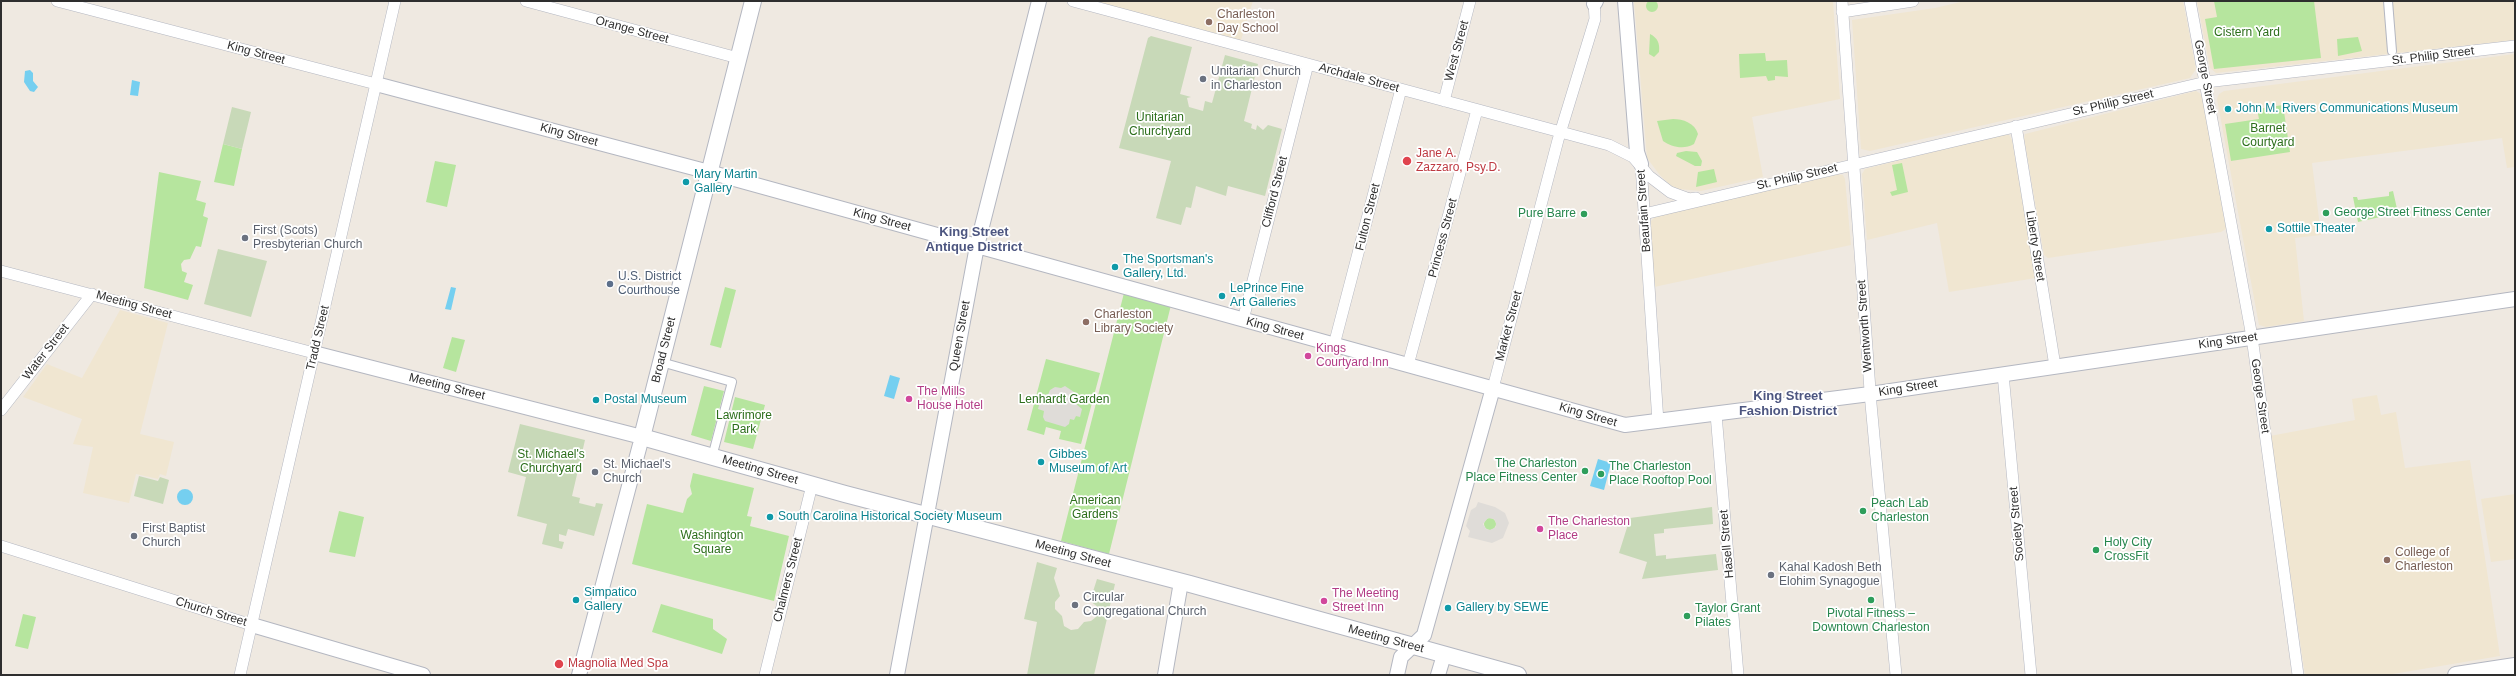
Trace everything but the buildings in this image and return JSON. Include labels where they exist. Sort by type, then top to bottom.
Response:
[{"type":"main road","name":"Broad Street","points":[[642,437],[753,1]]},
{"type":"main road","name":"Meeting Street","points":[[642,437],[812,485],[1181,582],[1412,647],[1518,675]]},
{"type":"main road","points":[[2456,675],[2515,666]]},
{"type":"street","name":"King Street","points":[[57,1],[709,172],[1620,424],[1658,422],[1870,394],[2515,299]]},
{"type":"street","name":"Tradd Street","points":[[240,675],[395,1]]},
{"type":"street","name":"Orange Street","points":[[526,1],[738,58]]},
{"type":"street","name":"Queen Street","points":[[898,675],[977,246],[1039,1]]},
{"type":"street","name":"Archdale Street","points":[[1073,1],[1618,148],[1633,156],[1641,164]]},
{"type":"street","name":"West Street","points":[[1444,101],[1470,1]]},
{"type":"street","name":"Beaufain Street","points":[[1625,1],[1637,152],[1641,164],[1658,422]]},
{"type":"street","points":[[1842,7],[1913,1]]},
{"type":"street","name":"George Street","points":[[2190,1],[2252,337],[2298,675]]},
{"type":"street","points":[[2388,1],[2392,52]]},
{"type":"street","name":"Market Street","points":[[1397,675],[1401,657],[1424,635],[1493,388],[1561,132],[1595,19],[1595,2]]},
{"type":"street","name":"Wentworth Street","points":[[1842,7],[1870,394],[1896,675]]},
{"type":"street","name":"St. Philip Street","points":[[1644,214],[2206,82],[2515,46]]},
{"type":"street","name":"Clifford Street","points":[[1242,320],[1308,64]]},
{"type":"street","name":"Fulton Street","points":[[1334,345],[1400,89]]},
{"type":"street","name":"Princess Street","points":[[1408,365],[1477,110]]},
{"type":"street","name":"Liberty Street","points":[[2016,126],[2055,366]]},
{"type":"street","name":"St. Philip Street","points":[[1641,164],[1651,178],[1675,194],[1689,199],[1717,196]]},
{"type":"street","name":"Meeting Street","points":[[1,270],[642,437]]},
{"type":"street","name":"Water Street","points":[[1,410],[92,294]]},
{"type":"street","points":[[661,362],[732,382],[712,457]]},
{"type":"street","name":"Society Street","points":[[2003,374],[2030,675]]},
{"type":"street","name":"Hasell Street","points":[[1716,414],[1738,675]]},
{"type":"street","name":"Broad Street","points":[[579,675],[642,437]]},
{"type":"street","name":"Chalmers Street","points":[[765,675],[812,485]]},
{"type":"street","name":"Church Street","points":[[1,546],[252,625],[422,675]]},
{"type":"street","points":[[1165,675],[1181,582]]},
{"type":"street","points":[[1438,675],[1444,655]]},
{"type":"shaded area","name":"Charleston Day School","points":[[1101,1],[1253,1],[1241,40],[1100,4]]},
{"type":"shaded area","points":[[1634,1],[1833,1],[1840,99],[1752,117],[1763,177],[1701,191],[1678,189],[1670,185],[1659,174],[1647,158]]},
{"type":"shaded area","points":[[1965,1],[2183,1],[2196,69],[2190,78],[1870,151],[1861,149],[1852,20],[1935,8]]},
{"type":"shaded area","points":[[2197,1],[2515,1],[2515,40],[2216,73],[2210,68]]},
{"type":"shaded area","points":[[2515,54],[2515,167],[2507,168],[2502,138],[2312,163],[2321,235],[2295,238],[2304,321],[2266,327],[2259,325],[2217,99],[2219,94],[2224,91]]},
{"type":"shaded area","points":[[2196,91],[2201,94],[2203,99],[2226,229],[2221,232],[2048,258],[2044,255],[2024,138],[2025,134]]},
{"type":"shaded area","points":[[2004,134],[2009,135],[2012,140],[2036,278],[1949,292],[1937,223],[1867,240],[1862,174],[1865,169]]},
{"type":"shaded area","points":[[1838,174],[1843,175],[1845,179],[1851,245],[1654,287],[1650,222],[1656,216]]},
{"type":"shaded area","points":[[120,310],[168,323],[140,434],[174,442],[166,476],[160,474],[158,479],[136,474],[129,503],[83,493],[93,447],[73,444],[82,419],[23,397],[47,364],[82,378]]},
{"type":"shaded area","points":[[1065,386],[1074,392],[1076,397],[1075,403],[1082,409],[1080,417],[1076,416],[1074,420],[1070,419],[1069,424],[1065,427],[1045,421],[1043,417],[1044,411],[1038,409],[1039,405],[1036,404],[1038,396],[1042,397],[1043,394],[1048,395],[1050,390],[1055,387],[1061,388]]},
{"type":"shaded area","name":"College of Charleston","points":[[2377,395],[2381,415],[2396,412],[2405,468],[2470,460],[2500,656],[2387,675],[2305,675],[2270,436],[2355,420],[2352,399]]},
{"type":"shaded area","name":"College of Charleston","points":[[2515,494],[2515,559],[2491,562],[2481,499]]},
{"type":"shaded area","points":[[1478,502],[1495,507],[1505,513],[1509,523],[1503,538],[1492,543],[1468,537],[1470,531],[1466,526],[1471,510],[1476,507]],"holes":[[[1488,518],[1494,519],[1496,527],[1490,530],[1486,529],[1483,524]]]},
{"type":"green space","points":[[1652,0],[1656,2],[1658,6],[1656,10],[1652,12],[1648,10],[1646,6],[1648,2]]},
{"type":"green space","name":"Cistern Yard","points":[[2214,1],[2314,1],[2321,58],[2214,69],[2205,19],[2217,17]]},
{"type":"green space","points":[[1650,34],[1657,39],[1659,44],[1659,52],[1654,57],[1649,54]]},
{"type":"green space","name":"Unitarian Churchyard","points":[[1151,36],[1192,47],[1180,94],[1191,97],[1187,98],[1189,107],[1203,111],[1205,101],[1212,103],[1225,55],[1258,64],[1244,121],[1252,124],[1251,128],[1256,130],[1257,125],[1263,130],[1268,125],[1282,129],[1265,196],[1228,186],[1226,196],[1196,186],[1191,208],[1186,207],[1181,225],[1156,218],[1171,161],[1119,148],[1148,38]]},
{"type":"green space","points":[[2358,37],[2362,51],[2338,56],[2337,39]]},
{"type":"green space","points":[[1765,53],[1766,61],[1787,60],[1788,77],[1775,76],[1775,80],[1768,81],[1766,76],[1740,78],[1739,54]]},
{"type":"green space","name":"Barnet Courtyard","points":[[2283,105],[2290,152],[2231,161],[2225,124],[2259,119],[2257,109]]},
{"type":"green space","points":[[232,107],[251,112],[242,149],[223,144]]},
{"type":"green space","points":[[1673,119],[1688,122],[1694,127],[1698,134],[1694,144],[1686,147],[1678,147],[1663,141],[1657,121]]},
{"type":"green space","points":[[223,144],[242,149],[234,186],[214,182]]},
{"type":"green space","points":[[1686,151],[1697,152],[1702,161],[1701,166],[1695,166],[1676,156],[1677,153]]},
{"type":"green space","points":[[435,161],[456,165],[447,207],[426,202]]},
{"type":"green space","points":[[1902,163],[1908,192],[1892,196],[1890,192],[1897,190],[1892,165]]},
{"type":"green space","points":[[1714,169],[1717,182],[1696,187],[1698,172]]},
{"type":"green space","points":[[159,172],[201,181],[196,200],[206,203],[203,216],[208,218],[201,247],[196,246],[190,259],[184,260],[181,264],[182,271],[187,273],[184,282],[193,285],[188,300],[144,288]]},
{"type":"green space","points":[[2393,191],[2398,213],[2358,222],[2353,197],[2357,197],[2358,200],[2389,196],[2389,192]]},
{"type":"green space","points":[[218,249],[267,261],[251,317],[204,304]]},
{"type":"green space","points":[[725,287],[736,290],[721,348],[710,345]]},
{"type":"green space","name":"American Gardens","points":[[1124,293],[1171,305],[1109,554],[1061,541]]},
{"type":"green space","points":[[452,337],[465,340],[456,372],[443,368]]},
{"type":"green space","name":"Lenhardt Garden","points":[[1046,359],[1100,373],[1081,444],[1059,439],[1061,431],[1046,427],[1044,435],[1027,430]]},
{"type":"green space","points":[[704,386],[724,391],[711,441],[691,435]]},
{"type":"green space","name":"Lawrimore Park","points":[[735,397],[765,405],[753,449],[724,442]]},
{"type":"green space","name":"St. Michael's Churchyard","points":[[520,424],[585,440],[572,496],[580,498],[579,503],[595,507],[596,503],[603,504],[594,536],[568,529],[566,536],[559,534],[559,541],[564,542],[562,549],[542,544],[547,524],[517,516],[526,477],[508,472]]},
{"type":"green space","name":"Washington Square","points":[[693,473],[754,488],[747,516],[752,517],[750,526],[789,536],[774,601],[632,564],[647,504],[683,513],[687,499],[692,494],[690,486]]},
{"type":"green space","points":[[139,476],[158,481],[160,477],[169,480],[163,504],[134,496]]},
{"type":"green space","points":[[1712,507],[1713,524],[1664,529],[1664,533],[1654,534],[1656,556],[1666,555],[1666,559],[1716,554],[1718,570],[1642,579],[1647,562],[1619,553],[1630,518]]},
{"type":"green space","points":[[339,511],[364,517],[355,557],[329,552]]},
{"type":"green space","points":[[1492,518],[1495,519],[1495,529],[1488,530],[1485,529],[1484,522],[1485,519]]},
{"type":"green space","points":[[1037,562],[1057,568],[1054,578],[1060,596],[1055,602],[1055,609],[1062,616],[1064,626],[1071,630],[1078,629],[1084,622],[1091,621],[1096,617],[1098,607],[1090,601],[1097,579],[1115,584],[1094,675],[1027,675],[1037,622],[1024,619]]},
{"type":"green space","points":[[661,604],[713,619],[713,629],[727,639],[722,654],[652,632]]},
{"type":"green space","points":[[23,614],[36,617],[28,649],[15,646]]},
{"type":"water","points":[[30,70],[33,73],[33,81],[38,87],[34,92],[30,91],[24,82],[25,71]]},
{"type":"water","points":[[132,80],[140,82],[138,96],[130,95]]},
{"type":"water","points":[[451,287],[456,288],[451,310],[445,309]]},
{"type":"water","points":[[890,375],[900,378],[894,399],[884,396]]},
{"type":"water","name":"The Charleston Place Rooftop Pool","points":[[1598,459],[1611,463],[1604,490],[1590,486]]},
{"type":"water","points":[[182,489],[188,489],[193,494],[191,503],[188,505],[182,505],[177,500],[177,494]]},
{"type":"place","name":"Charleston Day School","points":[[1209,22]]},
{"type":"place","name":"Unitarian Church in Charleston","points":[[1203,79]]},
{"type":"place","name":"John M. Rivers Communications Museum","points":[[2228,109]]},
{"type":"place","name":"Jane A. Zazzaro, Psy.D.","points":[[1407,161]]},
{"type":"place","name":"Mary Martin Gallery","points":[[686,182]]},
{"type":"place","name":"George Street Fitness Center","points":[[2326,213]]},
{"type":"place","name":"Pure Barre","points":[[1584,214]]},
{"type":"place","name":"Sottile Theater","points":[[2269,229]]},
{"type":"place","name":"First (Scots) Presbyterian Church","points":[[245,238]]},
{"type":"place","name":"The Sportsman's Gallery, Ltd.","points":[[1115,267]]},
{"type":"place","name":"U.S. District Courthouse","points":[[610,284]]},
{"type":"place","name":"LePrince Fine Art Galleries","points":[[1222,296]]},
{"type":"place","name":"Charleston Library Society","points":[[1086,322]]},
{"type":"place","name":"Kings Courtyard Inn","points":[[1308,356]]},
{"type":"place","name":"The Mills House Hotel","points":[[909,399]]},
{"type":"place","name":"Postal Museum","points":[[596,400]]},
{"type":"place","name":"Gibbes Museum of Art","points":[[1041,462]]},
{"type":"place","name":"The Charleston Place Fitness Center","points":[[1585,471]]},
{"type":"place","name":"St. Michael's Church","points":[[595,472]]},
{"type":"place","name":"The Charleston Place Rooftop Pool","points":[[1601,474]]},
{"type":"place","name":"Peach Lab Charleston","points":[[1863,511]]},
{"type":"place","name":"South Carolina Historical Society Museum","points":[[770,517]]},
{"type":"place","name":"The Charleston Place","points":[[1540,529]]},
{"type":"place","name":"First Baptist Church","points":[[134,536]]},
{"type":"place","name":"Holy City CrossFit","points":[[2096,550]]},
{"type":"place","name":"College of Charleston","points":[[2387,560]]},
{"type":"place","name":"Kahal Kadosh Beth Elohim Synagogue","points":[[1771,575]]},
{"type":"place","name":"Simpatico Gallery","points":[[576,600]]},
{"type":"place","name":"Pivotal Fitness – Downtown Charleston","points":[[1871,600]]},
{"type":"place","name":"The Meeting Street Inn","points":[[1324,601]]},
{"type":"place","name":"Circular Congregational Church","points":[[1075,605]]},
{"type":"place","name":"Gallery by SEWE","points":[[1448,608]]},
{"type":"place","name":"Taylor Grant Pilates","points":[[1687,616]]},
{"type":"place","name":"Magnolia Med Spa","points":[[559,664]]},
{"type":"district","name":"King Street Antique District","points":[[974,240]]},
{"type":"district","name":"King Street Fashion District","points":[[1788,404]]}]
